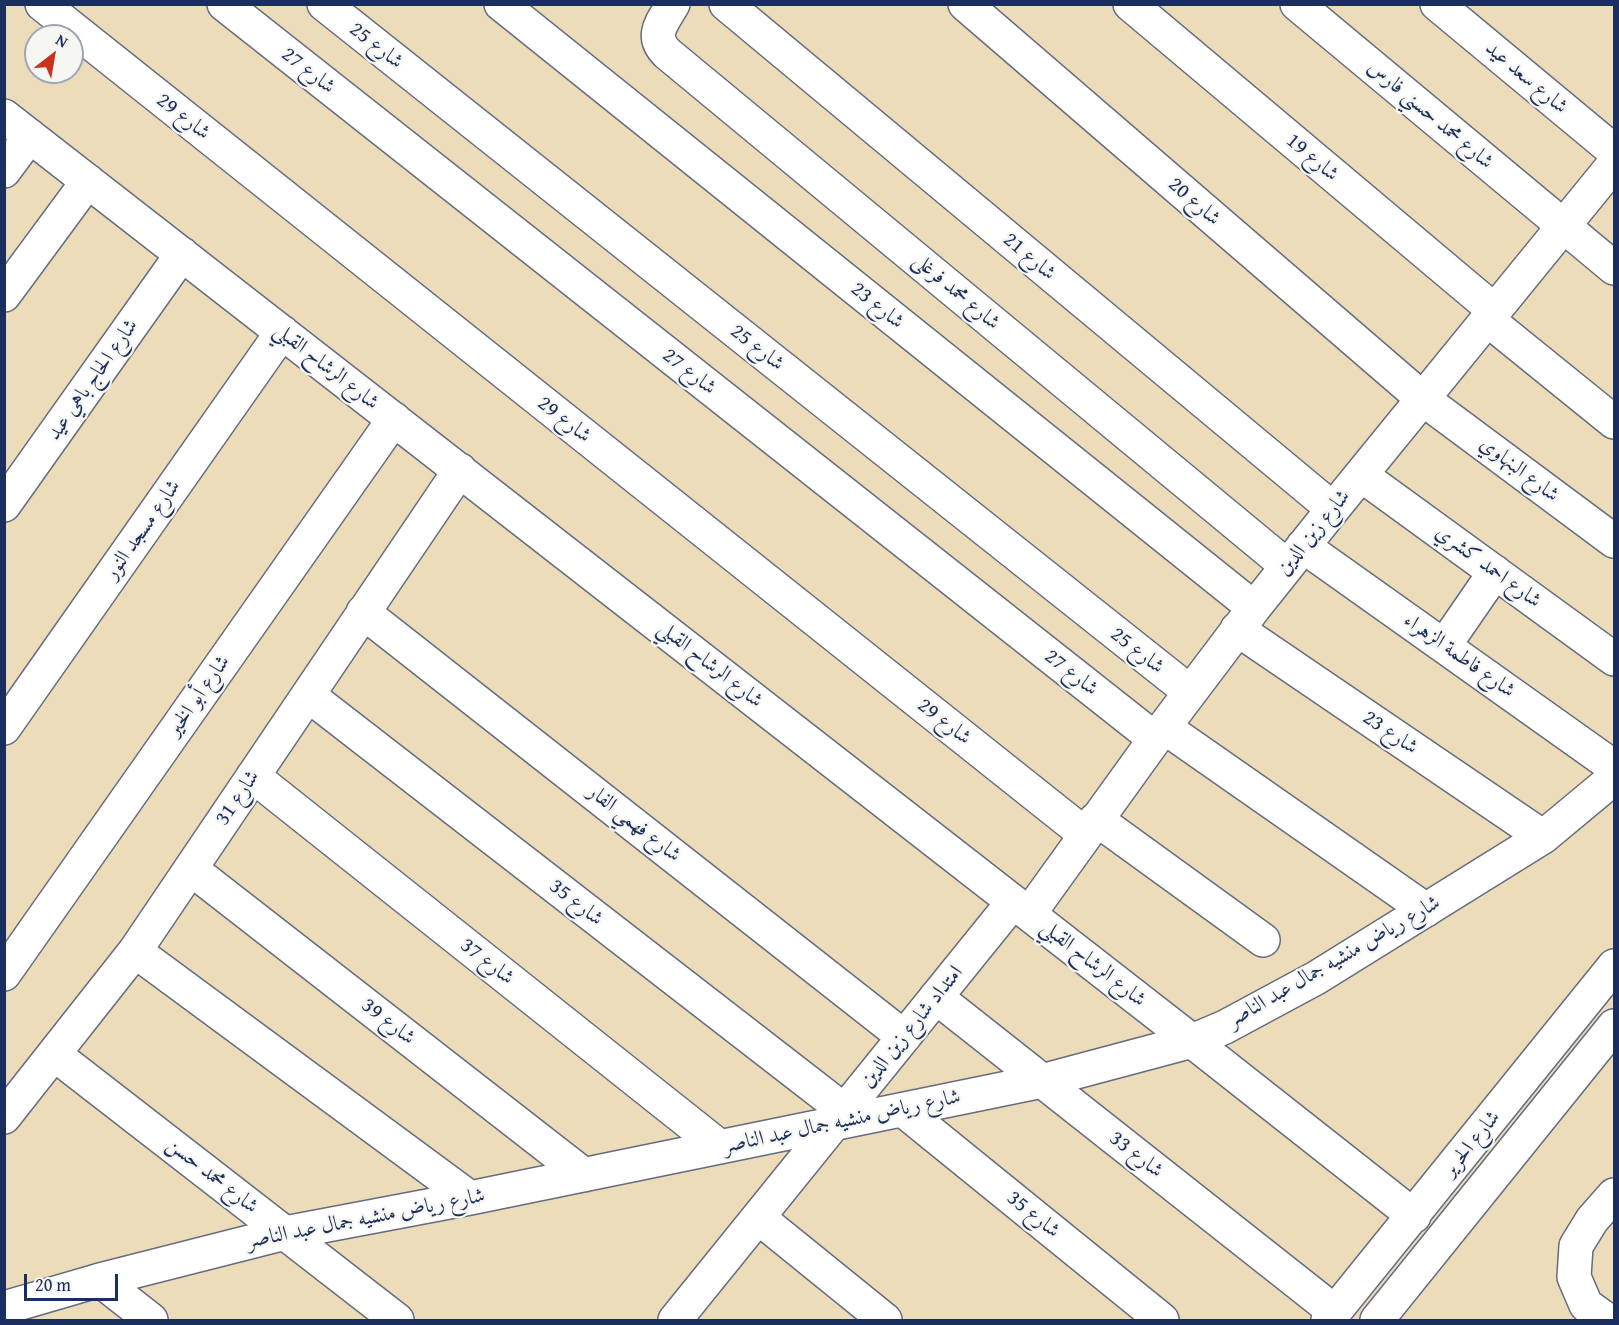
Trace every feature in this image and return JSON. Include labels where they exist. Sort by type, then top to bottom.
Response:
[{"type":"street","name":"شارع 29","points":[[42,4],[1091,827],[1263,940]]},
{"type":"street","name":"شارع 27","points":[[224,4],[1159,733],[1426,910]]},
{"type":"street","name":"شارع 25","points":[[324,4],[1190,692]]},
{"type":"street","name":"شارع 23","points":[[501,4],[1246,619],[1543,837]]},
{"type":"street","name":"شارع محمد فرغلى","points":[[673,4],[659,29],[658,39],[661,47],[668,54],[1295,556]]},
{"type":"street","name":"شارع 21","points":[[726,4],[1333,509]]},
{"type":"street","name":"شارع 20","points":[[965,4],[1423,399]]},
{"type":"street","name":"شارع 19","points":[[1130,4],[1614,422]]},
{"type":"street","name":"شارع محمد حسني فارس","points":[[1297,4],[1614,268]]},
{"type":"street","name":"شارع سعد عيد","points":[[1437,4],[1614,151]]},
{"type":"street","name":"شارع الرشاح القبلي","points":[[4,116],[1414,1216]]},
{"type":"street","points":[[4,171],[30,136]]},
{"type":"street","name":"شارع زين الدين","points":[[1021,908],[1091,827],[1159,733],[1295,556],[1614,164]]},
{"type":"street","points":[[4,295],[88,181]]},
{"type":"street","name":"شارع الحاج باهي عيد","points":[[4,505],[182,254]]},
{"type":"street","name":"شارع مسجد النور","points":[[4,728],[282,332]]},
{"type":"street","name":"شارع البنهاوي","points":[[1423,399],[1614,541]]},
{"type":"street","name":"شارع أبو الخير","points":[[4,974],[393,419]]},
{"type":"street","name":"شارع 31","points":[[4,1117],[135,951],[459,470]]},
{"type":"street","name":"شارع احمد كشري","points":[[1361,475],[1614,659]]},
{"type":"street","name":"شارع فاطمة الزهراء","points":[[1295,556],[1444,646],[1614,767]]},
{"type":"street","points":[[1444,646],[1495,572]]},
{"type":"street","name":"شارع فهمي الفار","points":[[363,612],[904,1037]]},
{"type":"street","name":"شارع 35","points":[[308,695],[839,1117]]},
{"type":"street","name":"شارع 37","points":[[253,777],[720,1147]]},
{"type":"street","name":"شارع رياض منشيه جمال عبد الناصر","points":[[4,1308],[100,1280],[285,1233],[720,1147],[839,1117],[903,1110],[1042,1081],[1192,1041],[1225,1027],[1316,978],[1426,910],[1543,837],[1614,778]]},
{"type":"street","name":"شارع 39","points":[[191,869],[584,1175]]},
{"type":"street","name":"امتداد شارع زين الدين","points":[[675,1320],[936,997],[1021,908]]},
{"type":"street","points":[[135,951],[470,1198]]},
{"type":"street","name":"شارع الحرير","points":[[1332,1316],[1614,966]]},
{"type":"street","name":"شارع 33","points":[[936,997],[1332,1316]]},
{"type":"street","name":"شارع الحرير","points":[[1377,1320],[1614,1026]]},
{"type":"street","name":"شارع محمد حسن","points":[[54,1054],[397,1320]]},
{"type":"street","name":"شارع 35","points":[[903,1110],[1162,1320]]},
{"type":"street","points":[[1607,1320],[1586,1305],[1574,1277],[1576,1246],[1603,1219],[1614,1195]]},
{"type":"street","points":[[759,1218],[885,1320]]},
{"type":"street","points":[[100,1280],[151,1320]]}]
